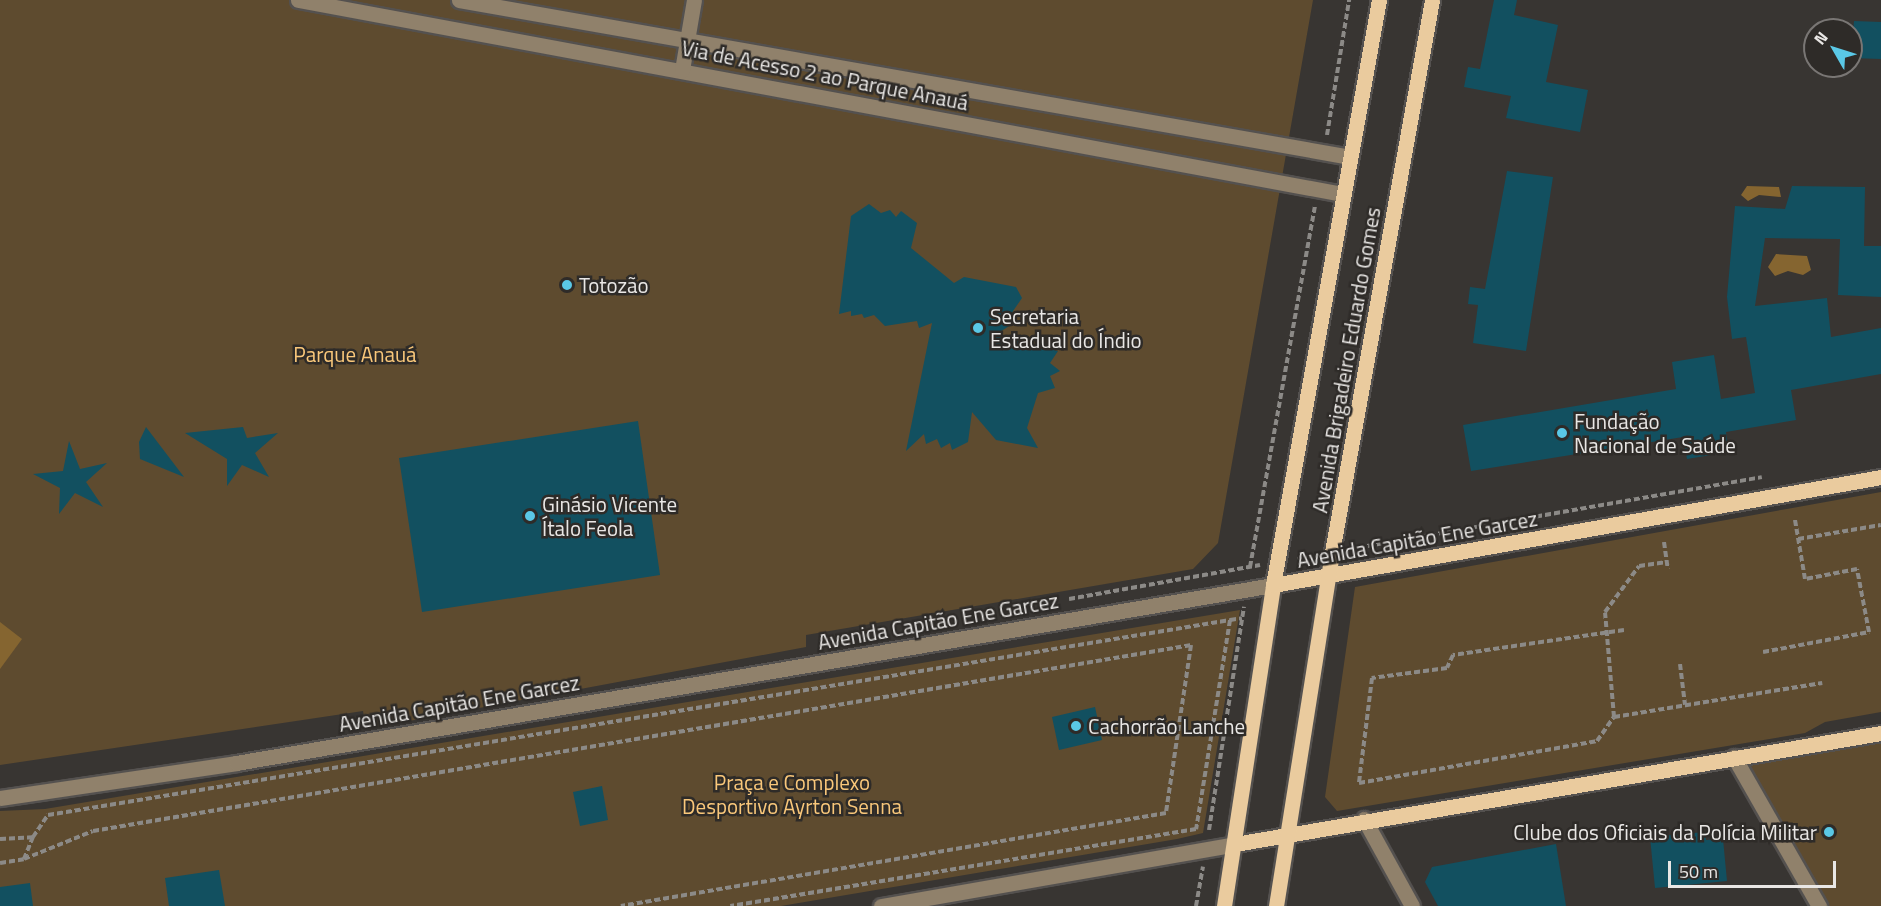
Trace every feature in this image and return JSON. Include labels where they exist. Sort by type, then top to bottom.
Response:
[{"type":"main road","name":"Avenida Brigadeiro Eduardo Gomes","points":[[1224,906],[1273,585],[1379,0]]},
{"type":"main road","name":"Avenida Brigadeiro Eduardo Gomes","points":[[1276,906],[1329,576],[1432,0]]},
{"type":"main road","name":"Avenida Capitão Ene Garcez","points":[[1273,585],[1881,477]]},
{"type":"main road","points":[[1235,844],[1288,831],[1881,732]]},
{"type":"street","name":"Via de Acesso 2 ao Parque Anauá","points":[[298,0],[1343,194]]},
{"type":"street","name":"Via de Acesso 2 ao Parque Anauá","points":[[459,0],[1350,157]]},
{"type":"street","points":[[682,70],[694,0]]},
{"type":"street","name":"Avenida Capitão Ene Garcez","points":[[0,798],[236,763],[1273,585]]},
{"type":"street","points":[[1734,757],[1819,906]]},
{"type":"street","points":[[1364,819],[1412,906]]},
{"type":"street","points":[[882,906],[1206,851],[1235,844]]},
{"type":"path","points":[[1324,153],[1349,0]]},
{"type":"path","points":[[1196,906],[1242,618],[1318,189]]},
{"type":"path","points":[[1763,652],[1869,632],[1857,569],[1805,579],[1795,520]]},
{"type":"path","points":[[1798,539],[1881,525]]},
{"type":"path","points":[[1664,542],[1668,569]]},
{"type":"path","points":[[1624,630],[1606,632],[1453,655],[1447,668],[1372,678],[1359,783],[1597,741],[1614,717],[1606,632],[1605,612],[1639,567],[1667,562]]},
{"type":"path","points":[[24,859],[33,837],[48,815],[1242,618]]},
{"type":"path","points":[[730,906],[1196,829],[1230,620]]},
{"type":"path","points":[[0,863],[24,859],[93,831],[1191,645],[1166,813],[621,906]]},
{"type":"path","points":[[1680,664],[1685,705]]},
{"type":"path","points":[[1614,717],[1822,683]]},
{"type":"path","points":[[0,839],[33,837]]},
{"type":"green space","name":"Parque Anauá","points":[[0,0],[1313,0],[1218,543],[1193,569],[806,635],[806,647],[366,729],[363,711],[0,765]]},
{"type":"green space","points":[[1881,492],[1881,712],[1825,722],[1805,733],[1337,811],[1325,797],[1355,587]]},
{"type":"green space","name":"Praça e Complexo Desportivo Ayrton Senna","points":[[1240,610],[1203,833],[781,906],[0,906],[0,811],[45,809]]},
{"type":"green space","name":"Clube dos Oficiais da Polícia Militar","points":[[1881,733],[1881,906],[1819,906],[1734,757]]},
{"type":"shaded area","points":[[1747,186],[1779,187],[1781,197],[1759,195],[1748,201],[1741,195]]},
{"type":"shaded area","points":[[1776,254],[1807,256],[1811,270],[1803,275],[1788,271],[1775,276],[1768,267]]},
{"type":"shaded area","points":[[0,622],[22,639],[0,669]]},
{"type":"building","points":[[1494,0],[1517,0],[1514,15],[1558,25],[1546,82],[1588,90],[1580,132],[1506,118],[1511,96],[1464,87],[1468,67],[1480,69]]},
{"type":"building","points":[[1863,21],[1881,22],[1881,59],[1863,58]]},
{"type":"building","points":[[1507,171],[1553,177],[1526,351],[1473,343],[1478,305],[1468,304],[1470,287],[1485,289]]},
{"type":"building","points":[[1792,186],[1865,187],[1864,246],[1881,246],[1881,297],[1838,295],[1840,239],[1765,238],[1755,306],[1827,298],[1831,337],[1881,328],[1881,374],[1791,390],[1796,420],[1726,432],[1729,452],[1687,459],[1683,437],[1471,471],[1463,425],[1676,389],[1672,362],[1714,355],[1721,399],[1755,393],[1746,337],[1732,339],[1727,297],[1735,206],[1785,209]]},
{"type":"building","name":"Secretaria Estadual do Índio","points":[[869,204],[881,213],[890,210],[896,217],[901,211],[917,223],[911,248],[954,283],[964,277],[1016,287],[1022,298],[1009,317],[1014,323],[995,335],[1058,351],[1050,363],[1060,371],[1050,376],[1055,388],[1038,393],[1027,428],[1038,448],[996,440],[972,412],[968,442],[952,450],[950,443],[941,448],[937,439],[926,444],[924,434],[906,451],[932,323],[919,328],[917,321],[885,326],[874,315],[864,318],[862,314],[851,316],[851,311],[839,314],[851,216]]},
{"type":"building","name":"Ginásio Vicente Ítalo Feola","points":[[638,421],[660,575],[422,612],[399,458]]},
{"type":"building","points":[[146,427],[184,477],[140,459],[139,442]]},
{"type":"building","points":[[243,427],[247,438],[278,433],[255,453],[269,477],[242,465],[227,486],[227,459],[185,433]]},
{"type":"building","points":[[69,441],[80,469],[107,463],[86,482],[103,507],[75,493],[59,514],[60,488],[33,474],[63,471]]},
{"type":"building","points":[[1095,707],[1102,740],[1059,750],[1052,717]]},
{"type":"building","points":[[602,786],[608,820],[580,826],[573,792]]},
{"type":"building","points":[[1705,832],[1706,840],[1723,839],[1727,881],[1655,888],[1650,837]]},
{"type":"building","points":[[1556,844],[1566,906],[1438,906],[1425,882],[1432,867]]},
{"type":"building","points":[[219,870],[225,906],[169,906],[165,878]]},
{"type":"building","points":[[30,883],[33,906],[0,906],[0,887]]},
{"type":"place","name":"Totozão","points":[[567,285]]},
{"type":"place","name":"Secretaria Estadual do Índio","points":[[978,328]]},
{"type":"place","name":"Fundação Nacional de Saúde","points":[[1562,433]]},
{"type":"place","name":"Ginásio Vicente Ítalo Feola","points":[[530,516]]},
{"type":"place","name":"Cachorrão Lanche","points":[[1076,726]]},
{"type":"place","name":"Clube dos Oficiais da Polícia Militar","points":[[1829,832]]}]
